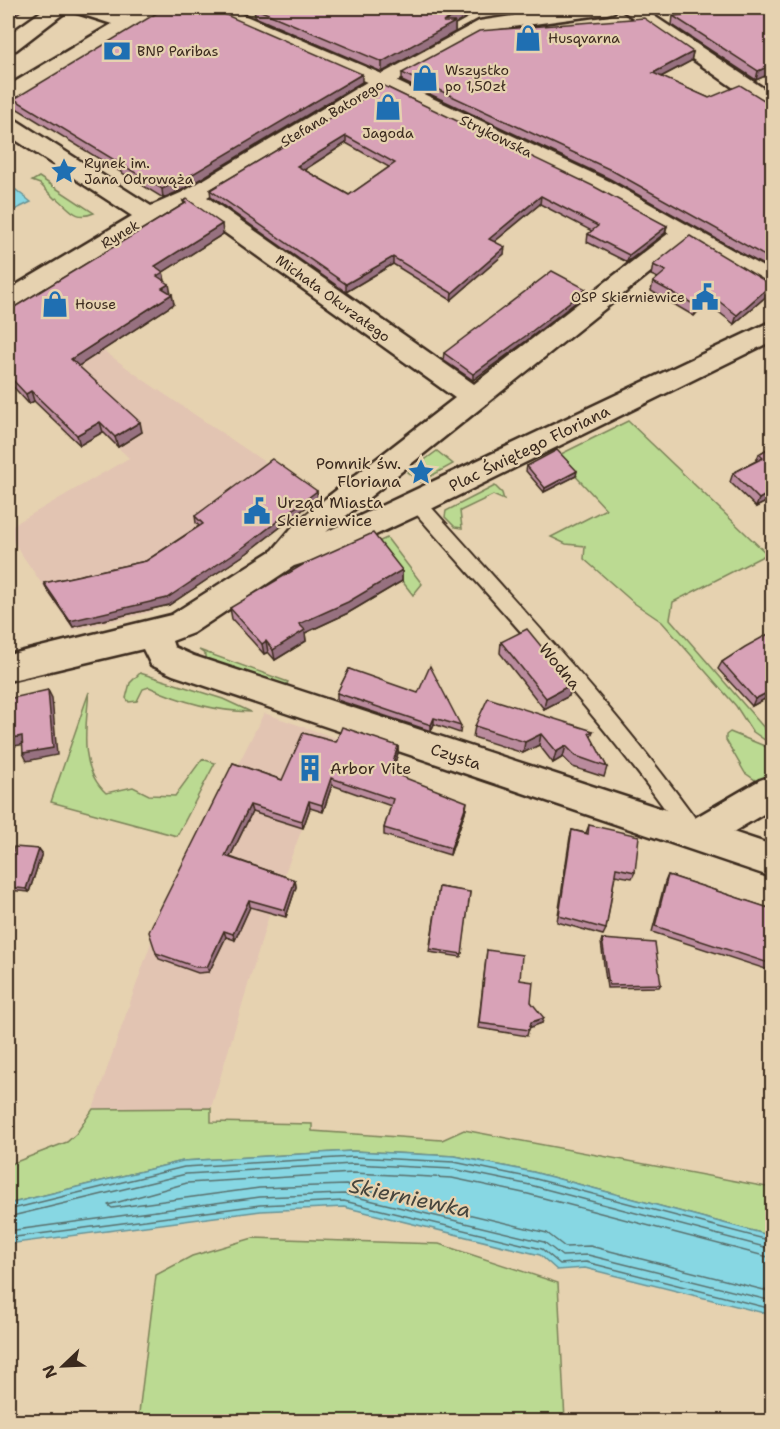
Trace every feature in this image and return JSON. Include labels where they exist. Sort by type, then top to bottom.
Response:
[{"type":"street","points":[[8,45],[59,8]]},
{"type":"street","points":[[77,8],[129,22]]},
{"type":"street","points":[[8,95],[153,8]]},
{"type":"street","name":"Strykowska","points":[[211,8],[383,82],[601,186],[686,232],[772,283]]},
{"type":"street","name":"Stefana Batorego","points":[[518,19],[532,13],[536,8]]},
{"type":"street","name":"Stefana Batorego","points":[[149,216],[191,197],[478,27],[518,19],[608,8]]},
{"type":"street","points":[[629,8],[772,104]]},
{"type":"street","name":"Rynek","points":[[8,125],[149,216],[8,301]]},
{"type":"street","name":"Michała Okurzałego","points":[[191,197],[474,398]]},
{"type":"street","name":"Plac Świętego Floriana","points":[[8,668],[153,634],[182,624],[283,558],[306,532],[340,503],[686,232]]},
{"type":"street","name":"Plac Świętego Floriana","points":[[283,558],[330,543],[417,503],[772,330]]},
{"type":"street","name":"Czysta","points":[[153,634],[162,656],[184,666],[772,861]]},
{"type":"street","points":[[696,836],[772,791]]},
{"type":"lane","name":"Wodna","points":[[417,503],[535,636],[664,790],[696,836]]},
{"type":"shaded area","points":[[74,329],[145,381],[318,498],[238,560],[179,598],[148,613],[73,630],[8,534],[8,528],[129,458],[8,343]]},
{"type":"shaded area","points":[[264,713],[341,740],[310,808],[270,912],[211,1108],[93,1109],[155,931]]},
{"type":"green space","points":[[39,177],[94,213],[82,216],[74,213],[40,184],[32,181]]},
{"type":"green space","points":[[628,421],[767,554],[673,602],[670,619],[772,737],[772,745],[752,731],[736,706],[662,622],[634,603],[584,559],[585,546],[566,544],[551,537],[606,509],[557,456]]},
{"type":"green space","points":[[437,451],[453,464],[420,482],[408,472]]},
{"type":"green space","points":[[495,486],[502,493],[504,500],[493,495],[460,511],[462,528],[455,527],[445,517],[446,511]]},
{"type":"green space","points":[[387,538],[422,584],[413,595],[373,544]]},
{"type":"green space","points":[[199,650],[288,682],[285,688],[206,661],[206,655]]},
{"type":"green space","points":[[140,673],[223,699],[251,712],[198,705],[149,687],[143,689],[137,701],[129,702],[126,698],[130,683]]},
{"type":"green space","points":[[89,692],[86,732],[88,759],[97,783],[106,793],[133,787],[149,795],[175,796],[202,759],[215,763],[177,836],[51,802]]},
{"type":"green space","points":[[730,732],[772,749],[772,778],[761,784],[745,773],[726,740],[726,735]]},
{"type":"green space","points":[[211,1108],[211,1122],[312,1124],[312,1131],[442,1140],[464,1130],[772,1188],[772,1236],[533,1172],[455,1156],[353,1151],[183,1161],[8,1204],[8,1165],[67,1142],[76,1134],[93,1109]]},
{"type":"green space","points":[[253,1238],[439,1244],[558,1283],[565,1421],[138,1421],[156,1275],[192,1256]]},
{"type":"water","points":[[16,190],[31,202],[8,213],[8,194]]},
{"type":"water","name":"Skierniewka","points":[[352,1151],[455,1156],[533,1172],[772,1236],[772,1315],[585,1268],[557,1270],[540,1255],[344,1207],[261,1211],[8,1244],[8,1204],[183,1161]]},
{"type":"building","points":[[165,8],[210,8],[362,74],[181,181],[162,189],[14,99]]},
{"type":"building","points":[[254,8],[469,8],[443,22],[455,22],[382,62]]},
{"type":"building","points":[[725,8],[772,8],[772,65],[758,71],[673,16],[725,11]]},
{"type":"building","points":[[644,18],[693,52],[653,73],[709,98],[740,85],[772,105],[772,260],[611,170],[402,73],[479,31]]},
{"type":"building","points":[[384,86],[593,186],[667,226],[629,255],[588,234],[598,226],[541,196],[489,239],[505,247],[452,293],[393,257],[346,284],[210,190]],"holes":[[[346,136],[395,163],[349,195],[297,166]]]},
{"type":"building","points":[[187,199],[222,224],[155,266],[163,272],[157,276],[169,284],[162,288],[172,294],[71,359],[140,422],[115,437],[100,422],[77,435],[31,391],[26,394],[8,375],[8,311],[186,203],[183,201]]},
{"type":"building","points":[[690,236],[772,284],[737,315],[708,293],[697,306],[653,282],[666,271],[653,265]]},
{"type":"building","points":[[552,271],[586,289],[473,374],[444,353]]},
{"type":"building","points":[[772,446],[772,497],[769,493],[759,499],[733,473],[763,458],[759,454]]},
{"type":"building","points":[[557,450],[577,471],[545,488],[527,466]]},
{"type":"building","points":[[272,459],[317,491],[245,546],[167,598],[70,621],[44,583],[146,561],[203,524],[195,516]]},
{"type":"building","points":[[373,533],[402,570],[348,602],[299,624],[305,630],[273,650],[266,641],[262,644],[230,608],[304,564]]},
{"type":"building","points":[[527,629],[572,684],[546,698],[501,642]]},
{"type":"building","points":[[772,632],[772,690],[755,699],[722,662]]},
{"type":"building","points":[[430,666],[461,726],[434,718],[431,725],[337,693],[349,669],[418,693]]},
{"type":"building","points":[[48,690],[53,748],[23,753],[22,736],[8,739],[8,699]]},
{"type":"building","points":[[488,698],[593,731],[589,733],[607,767],[576,756],[566,746],[556,752],[541,734],[525,742],[475,726]]},
{"type":"building","points":[[342,727],[398,746],[390,772],[467,802],[451,848],[384,828],[393,799],[331,778],[322,805],[309,801],[302,821],[250,805],[225,856],[295,880],[285,910],[249,900],[233,934],[224,931],[207,967],[196,967],[156,953],[149,932],[233,763],[282,780],[303,733],[336,742]]},
{"type":"building","points":[[589,825],[639,836],[635,872],[616,868],[606,929],[559,916],[572,830],[588,834]]},
{"type":"building","points":[[14,847],[39,849],[26,889],[8,887],[8,867]]},
{"type":"building","points":[[668,875],[772,909],[772,964],[655,926]]},
{"type":"building","points":[[439,887],[470,892],[462,954],[430,949]]},
{"type":"building","points":[[602,939],[655,943],[661,984],[609,985]]},
{"type":"building","points":[[487,950],[522,955],[520,980],[533,982],[531,1002],[544,1018],[531,1022],[529,1030],[479,1023]]},
{"type":"place","name":"Husqvarna","points":[[528,38]]},
{"type":"place","name":"BNP Paribas","points":[[117,51]]},
{"type":"place","name":"Wszystko po 1,50zł","points":[[425,78]]},
{"type":"place","name":"Jagoda","points":[[388,107]]},
{"type":"place","name":"Rynek im. Jana Odrowąża","points":[[64,171]]},
{"type":"place","name":"OSP Skierniewice","points":[[705,297]]},
{"type":"place","name":"House","points":[[55,304]]},
{"type":"place","name":"Pomnik św. Floriana","points":[[421,472]]},
{"type":"place","name":"Urząd Miasta Skierniewice","points":[[257,511]]},
{"type":"place","name":"Arbor Vite","points":[[310,768]]}]
